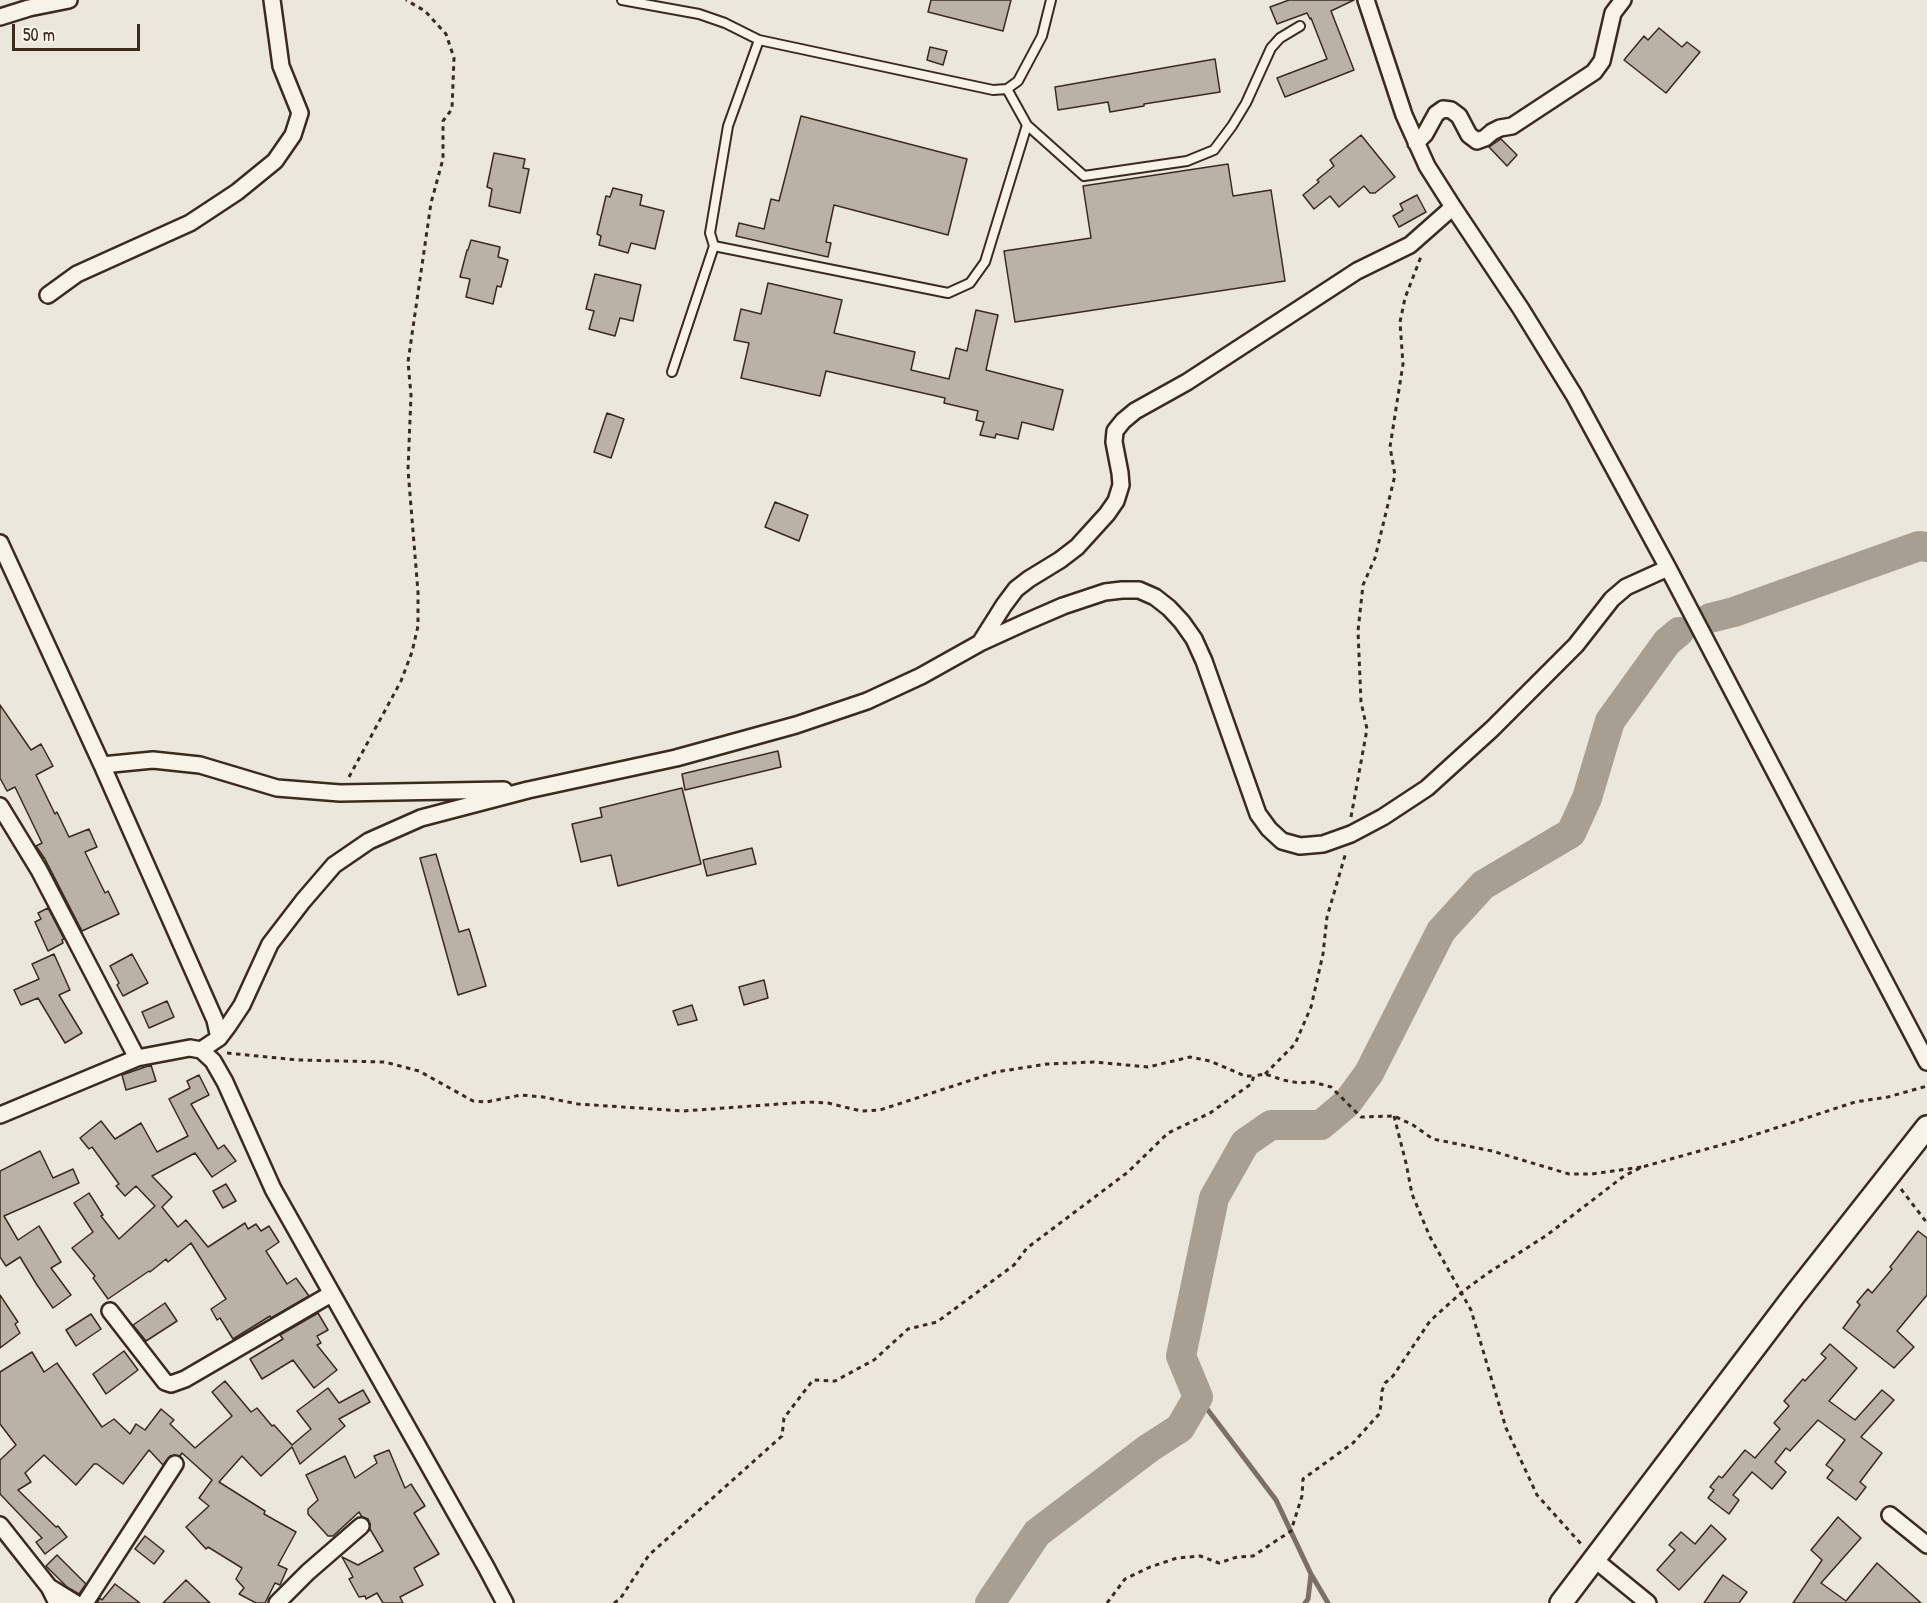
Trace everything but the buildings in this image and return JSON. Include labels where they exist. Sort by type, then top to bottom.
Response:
[{"type":"street","points":[[0,17],[29,8],[69,0]]},
{"type":"street","points":[[48,295],[78,274],[190,223],[237,192],[275,161],[293,135],[300,113],[281,66],[272,0]]},
{"type":"street","points":[[1366,0],[1404,114],[1427,166],[1521,309],[1574,395],[1668,568],[1927,1062]]},
{"type":"street","points":[[1416,143],[1425,134],[1436,114],[1443,108],[1451,110],[1459,117],[1469,135],[1477,141],[1500,128],[1512,126],[1594,72],[1602,61],[1613,14],[1623,0]]},
{"type":"street","points":[[980,644],[1016,589],[1060,561],[1077,547],[1116,501],[1121,485],[1114,442],[1115,431],[1123,421],[1357,271],[1410,245],[1453,207]]},
{"type":"street","points":[[0,543],[215,1020],[219,1038]]},
{"type":"street","points":[[201,1050],[219,1038],[242,1005],[270,944],[334,865],[369,841],[421,818],[528,790],[676,758],[796,725],[867,701],[921,676],[980,644],[1064,606],[1105,592],[1139,590],[1155,597],[1169,608],[1194,639],[1204,661],[1258,814],[1282,841],[1300,846],[1323,844],[1352,834],[1427,788],[1492,729],[1576,645],[1612,599],[1626,587],[1668,568]]},
{"type":"street","points":[[102,765],[153,760],[200,765],[277,788],[340,794],[528,790]]},
{"type":"street","points":[[0,806],[39,870],[137,1058]]},
{"type":"street","points":[[0,1115],[137,1058],[190,1048],[201,1050],[213,1061],[225,1082],[273,1189],[505,1603]]},
{"type":"street","points":[[1561,1603],[1785,1306],[1927,1127]]},
{"type":"street","points":[[110,1311],[165,1382],[171,1384],[185,1379],[331,1294]]},
{"type":"street","points":[[86,1603],[175,1464]]},
{"type":"street","points":[[1890,1515],[1927,1545]]},
{"type":"street","points":[[0,1525],[48,1587],[57,1603]]},
{"type":"street","points":[[277,1603],[308,1572],[361,1526]]},
{"type":"street","points":[[1594,1559],[1648,1603]]},
{"type":"street","points":[[48,1587],[75,1603]]},
{"type":"lane","points":[[622,0],[699,14],[725,23],[759,40],[993,90],[1007,89],[1018,81],[1042,36],[1051,0]]},
{"type":"lane","points":[[1007,89],[1027,124],[1084,176],[1187,161],[1214,150],[1246,103],[1271,48],[1280,38],[1300,26]]},
{"type":"lane","points":[[672,372],[714,246],[710,233],[728,126],[759,40]]},
{"type":"lane","points":[[714,246],[948,293],[970,283],[985,261],[1027,124]]},
{"type":"path","points":[[340,794],[401,681],[412,652],[418,626],[418,592],[408,471],[411,395],[408,362],[431,203],[443,159],[443,121],[452,109],[454,58],[446,34],[425,11],[406,0]]},
{"type":"path","points":[[1265,1074],[1294,1044],[1311,1007],[1323,954],[1327,917],[1352,834],[1351,811],[1367,729],[1361,702],[1359,643],[1363,585],[1375,558],[1395,475],[1390,447],[1403,364],[1400,322],[1405,298],[1422,259],[1421,235]]},
{"type":"path","points":[[201,1050],[298,1060],[385,1062],[419,1071],[473,1101],[486,1102],[521,1095],[578,1104],[683,1111],[807,1102],[828,1103],[861,1111],[880,1110],[996,1072],[1047,1064],[1094,1062],[1148,1067],[1191,1057],[1210,1061],[1245,1076],[1265,1074],[1283,1080],[1299,1083],[1313,1082],[1331,1087],[1361,1117],[1394,1116],[1413,1125],[1433,1139],[1492,1151],[1569,1174],[1592,1174],[1641,1167],[1739,1140],[1855,1101],[1888,1097],[1927,1086]]},
{"type":"path","points":[[614,1603],[620,1599],[649,1555],[782,1436],[784,1418],[813,1380],[835,1382],[874,1360],[908,1329],[938,1322],[1014,1265],[1027,1248],[1128,1172],[1168,1133],[1210,1113],[1251,1084],[1254,1076]]},
{"type":"path","points":[[1394,1116],[1407,1163],[1412,1194],[1430,1237],[1471,1310],[1506,1428],[1537,1495],[1594,1559]]},
{"type":"path","points":[[1107,1603],[1125,1579],[1150,1567],[1177,1558],[1200,1556],[1219,1563],[1237,1557],[1253,1556],[1291,1530],[1302,1496],[1303,1479],[1353,1443],[1380,1413],[1385,1383],[1393,1376],[1430,1321],[1462,1292],[1488,1273],[1548,1235],[1624,1176],[1641,1167]]},
{"type":"path","points":[[1889,1173],[1927,1223]]},
{"type":"waterway","points":[[1710,618],[1734,612],[1919,546],[1927,547]]},
{"type":"waterway","points":[[990,1603],[1037,1533],[1149,1448],[1180,1428],[1198,1397],[1181,1356],[1214,1198],[1245,1143],[1271,1125],[1321,1125],[1347,1103],[1369,1073],[1441,931],[1483,885],[1571,833],[1587,798],[1610,721],[1667,642],[1679,632]]},
{"type":"waterway","points":[[1198,1397],[1276,1500],[1311,1574],[1308,1599],[1305,1603]]},
{"type":"waterway","points":[[1311,1574],[1328,1603]]}]
